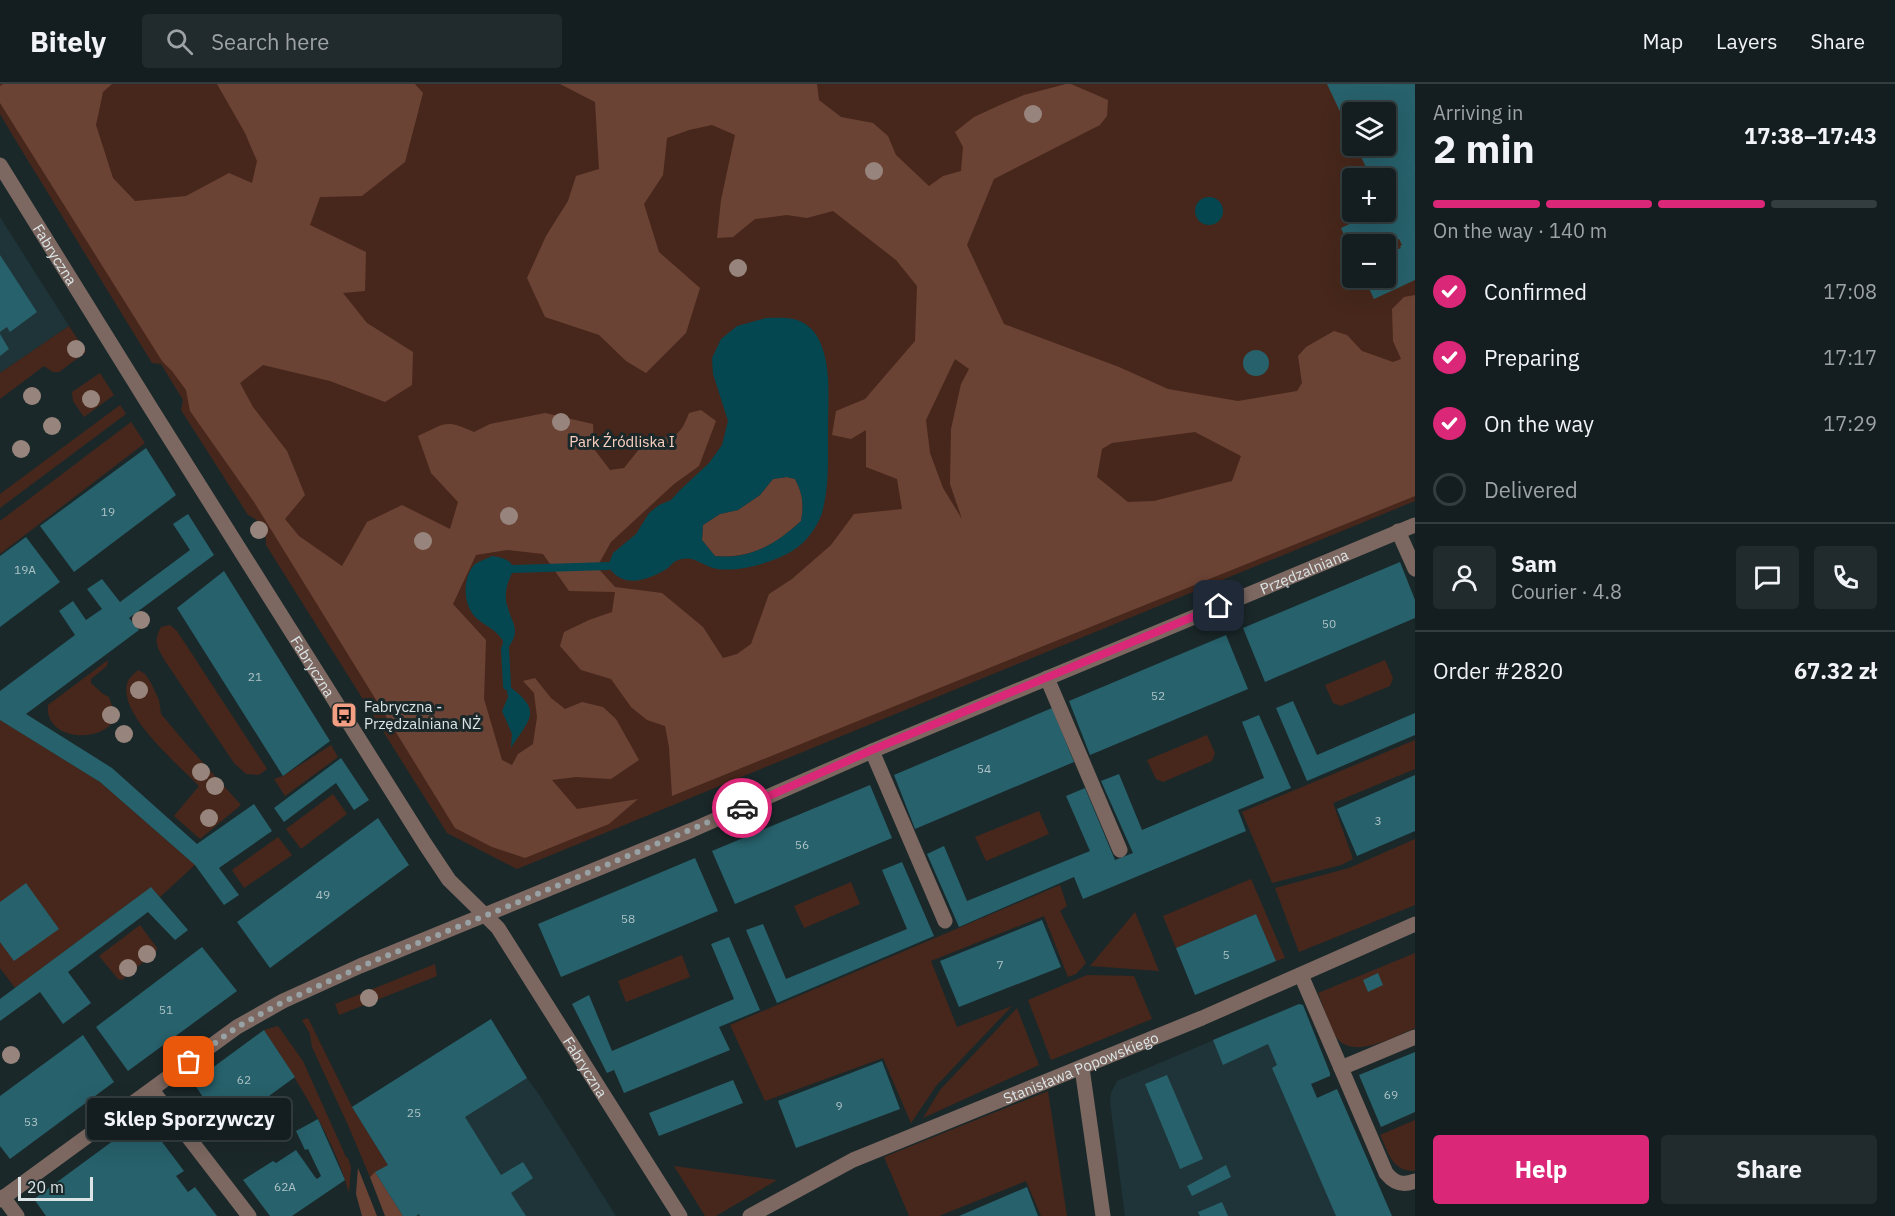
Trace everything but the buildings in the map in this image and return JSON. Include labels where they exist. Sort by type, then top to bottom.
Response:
[{"type":"street","name":"Fabryczna","points":[[0,165],[133,381],[425,843],[449,880],[498,928],[680,1216]]},
{"type":"street","name":"Przędzalniana","points":[[2,1198],[237,1027],[272,1007],[360,966],[692,830],[872,750],[1415,525]]},
{"type":"street","points":[[1398,531],[1415,569]]},
{"type":"street","points":[[1047,678],[1120,850]]},
{"type":"street","points":[[872,750],[945,921]]},
{"type":"street","name":"Stanisława Popowskiego","points":[[750,1216],[853,1160],[1082,1068],[1415,924]]},
{"type":"street","points":[[1301,975],[1386,1173],[1390,1179],[1406,1185],[1415,1181]]},
{"type":"street","points":[[1341,1068],[1415,1037]]},
{"type":"street","points":[[1082,1068],[1103,1216]]},
{"type":"street","points":[[152,1090],[249,1216]]},
{"type":"street","points":[[2,1198],[17,1216]]},
{"type":"shaded area","points":[[3,84],[112,84],[103,92],[96,125],[113,178],[135,201],[186,196],[229,173],[252,183],[257,161],[245,133],[217,84],[415,84],[423,93],[405,162],[362,196],[320,197],[310,225],[366,252],[365,291],[343,293],[367,323],[413,352],[412,385],[385,402],[330,381],[263,365],[240,383],[253,407],[287,451],[305,495],[285,519],[299,536],[342,566],[367,522],[402,505],[450,529],[458,502],[431,473],[418,436],[446,424],[457,425],[474,432],[490,424],[545,413],[593,424],[594,449],[610,470],[624,468],[648,438],[675,435],[681,429],[689,413],[701,410],[716,421],[699,466],[674,484],[611,542],[597,567],[615,587],[662,593],[703,627],[723,658],[737,654],[751,644],[769,594],[792,579],[831,545],[854,514],[902,509],[897,479],[866,467],[866,430],[851,439],[832,435],[836,411],[865,399],[915,341],[917,286],[896,260],[833,211],[807,218],[787,215],[755,219],[733,237],[717,238],[721,200],[735,135],[712,125],[667,138],[663,175],[644,204],[659,252],[700,288],[686,333],[646,373],[626,361],[599,335],[545,317],[527,278],[546,236],[568,201],[576,176],[599,169],[595,102],[560,84],[817,84],[819,100],[841,117],[873,123],[888,136],[896,155],[929,186],[943,176],[961,171],[963,147],[955,132],[974,117],[1024,95],[1066,84],[1108,100],[1107,116],[1100,125],[994,179],[967,245],[1004,324],[1119,367],[1168,389],[1238,401],[1297,391],[1302,383],[1298,356],[1306,347],[1334,331],[1347,335],[1362,351],[1393,362],[1401,359],[1393,341],[1392,309],[1404,297],[1415,295],[1415,496],[672,796],[669,747],[665,726],[647,720],[631,707],[611,679],[581,670],[560,646],[564,632],[612,612],[615,592],[569,591],[543,554],[507,550],[476,555],[453,604],[486,640],[484,699],[502,760],[512,765],[518,754],[533,744],[537,717],[534,693],[523,681],[535,678],[551,698],[565,709],[582,702],[603,707],[616,719],[639,760],[611,779],[576,777],[552,780],[577,809],[638,799],[609,824],[525,858],[492,847],[455,828],[254,502],[190,411],[186,390],[162,361],[0,103],[0,86]],"holes":[[[955,359],[969,369],[961,384],[951,429],[950,484],[962,519],[943,488],[930,453],[926,420]],[[1195,432],[1241,456],[1232,481],[1154,501],[1128,502],[1097,477],[1102,449],[1112,443]]]},
{"type":"shaded area","points":[[0,217],[69,326],[0,373]]},
{"type":"shaded area","points":[[787,477],[795,479],[800,490],[803,505],[801,521],[782,537],[762,549],[740,555],[715,556],[702,540],[703,525],[720,514],[738,510],[760,495],[773,479]]},
{"type":"shaded area","points":[[1280,1012],[1369,1216],[1125,1216],[1110,1102],[1111,1093],[1117,1081]]},
{"type":"shaded area","points":[[491,1019],[616,1216],[403,1216],[375,1172],[387,1165],[352,1107]]},
{"type":"shaded area","points":[[358,1168],[377,1216],[362,1216],[356,1194]]},
{"type":"shaded area","points":[[375,1172],[403,1216],[385,1216],[370,1177]]},
{"type":"green space","name":"Park Źródliska I","points":[[0,84],[1415,84],[1415,501],[517,869],[447,833],[266,545],[262,527],[257,520],[248,515],[181,410],[183,400],[161,364],[152,363],[0,114]]},
{"type":"green space","points":[[69,326],[86,352],[59,372],[53,372],[44,366],[0,399],[0,373]]},
{"type":"green space","points":[[100,373],[114,395],[84,417],[73,401],[72,392]]},
{"type":"green space","points":[[120,405],[126,414],[0,508],[0,494]]},
{"type":"green space","points":[[131,422],[145,443],[0,554],[0,521]]},
{"type":"green space","points":[[170,625],[177,631],[267,769],[259,775],[246,774],[234,763],[165,661],[158,648],[157,637],[161,627]]},
{"type":"green space","points":[[108,660],[107,666],[91,679],[91,683],[109,697],[116,718],[109,727],[87,735],[75,735],[55,726],[49,717],[48,705]]},
{"type":"green space","points":[[1385,660],[1393,678],[1390,686],[1341,706],[1333,703],[1325,685]]},
{"type":"green space","points":[[138,670],[145,674],[151,683],[159,700],[161,714],[241,805],[200,839],[174,816],[199,786],[152,739],[132,710],[127,697],[127,684]]},
{"type":"green space","points":[[0,720],[100,782],[196,864],[160,897],[150,888],[15,988],[0,968]]},
{"type":"green space","points":[[1207,735],[1215,753],[1212,761],[1163,782],[1156,779],[1147,760]]},
{"type":"green space","points":[[1415,740],[1415,769],[1333,803],[1353,859],[1341,865],[1272,883],[1242,812]]},
{"type":"green space","points":[[331,745],[338,757],[285,796],[274,779],[283,776]]},
{"type":"green space","points":[[333,794],[347,814],[301,849],[286,829]]},
{"type":"green space","points":[[1039,811],[1049,834],[986,861],[975,837]]},
{"type":"green space","points":[[278,837],[292,855],[244,888],[232,870]]},
{"type":"green space","points":[[1415,839],[1415,905],[1299,952],[1275,888],[1349,868]]},
{"type":"green space","points":[[1251,879],[1285,958],[1276,961],[1256,914],[1176,948],[1163,916]]},
{"type":"green space","points":[[851,882],[860,904],[804,928],[794,906]]},
{"type":"green space","points":[[1060,885],[1067,906],[1060,911],[1086,963],[1076,974],[1068,977],[1044,916],[931,961],[957,1027],[1012,1006],[936,1086],[911,1123],[883,1058],[765,1101],[730,1025]]},
{"type":"green space","points":[[1135,912],[1159,971],[1090,966]]},
{"type":"green space","points":[[140,925],[157,948],[156,952],[122,980],[118,979],[99,956]]},
{"type":"green space","points":[[1415,953],[1415,1028],[1386,1041],[1363,1047],[1343,1044],[1333,1032],[1318,993]]},
{"type":"green space","points":[[682,955],[690,977],[626,1002],[618,981]]},
{"type":"green space","points":[[435,964],[437,976],[339,1015],[335,1004]]},
{"type":"green space","points":[[1087,975],[1134,976],[1152,1019],[1051,1060],[1028,1000]]},
{"type":"green space","points":[[1017,1008],[1039,1065],[923,1118],[940,1090]]},
{"type":"green space","points":[[308,1018],[352,1107],[388,1165],[370,1177],[312,1047],[310,1034],[302,1020]]},
{"type":"green space","points":[[278,1026],[303,1061],[348,1158],[351,1168],[349,1193],[324,1130],[301,1088],[264,1030]]},
{"type":"green space","points":[[1048,1091],[1067,1216],[1041,1216],[1026,1181],[939,1216],[909,1216],[884,1157]]},
{"type":"green space","points":[[1415,1120],[1415,1171],[1401,1168],[1392,1160],[1380,1135]]},
{"type":"green space","points":[[674,1166],[777,1180],[716,1216],[705,1216]]},
{"type":"water","points":[[1209,197],[1219,201],[1223,211],[1219,221],[1209,225],[1199,221],[1195,211],[1199,201]]},
{"type":"water","points":[[766,318],[794,319],[814,331],[820,343],[827,371],[828,399],[828,475],[821,517],[813,531],[802,543],[781,557],[758,565],[722,569],[686,559],[674,562],[661,572],[644,579],[636,581],[621,578],[608,566],[613,553],[636,534],[649,513],[659,505],[671,500],[709,463],[722,445],[728,421],[713,374],[712,358],[721,339],[737,326]],"holes":[[[787,477],[795,479],[802,500],[801,521],[782,537],[762,549],[728,557],[715,556],[702,540],[703,525],[720,514],[738,510],[760,495],[773,479]]]},
{"type":"water","points":[[492,556],[509,561],[514,570],[509,579],[506,599],[515,632],[507,650],[502,648],[503,641],[500,636],[472,613],[467,602],[466,581],[471,569],[475,564]]},
{"type":"water","points":[[506,686],[520,695],[530,709],[528,722],[511,748],[512,734],[502,711],[508,697]]},
{"type":"waterway","points":[[513,569],[608,566]]},
{"type":"waterway","points":[[505,649],[507,686]]},
{"type":"way so far","points":[[189,1062],[237,1027],[283,1002],[374,961],[742,808]]},
{"type":"place","name":"Fabryczna - Przędzalniana NŻ","points":[[344,715]]},
{"type":"place","name":"Sklep Sporzywczy","points":[[189,1062]]},
{"type":"route","points":[[742,808],[872,750],[1219,606]]}]
